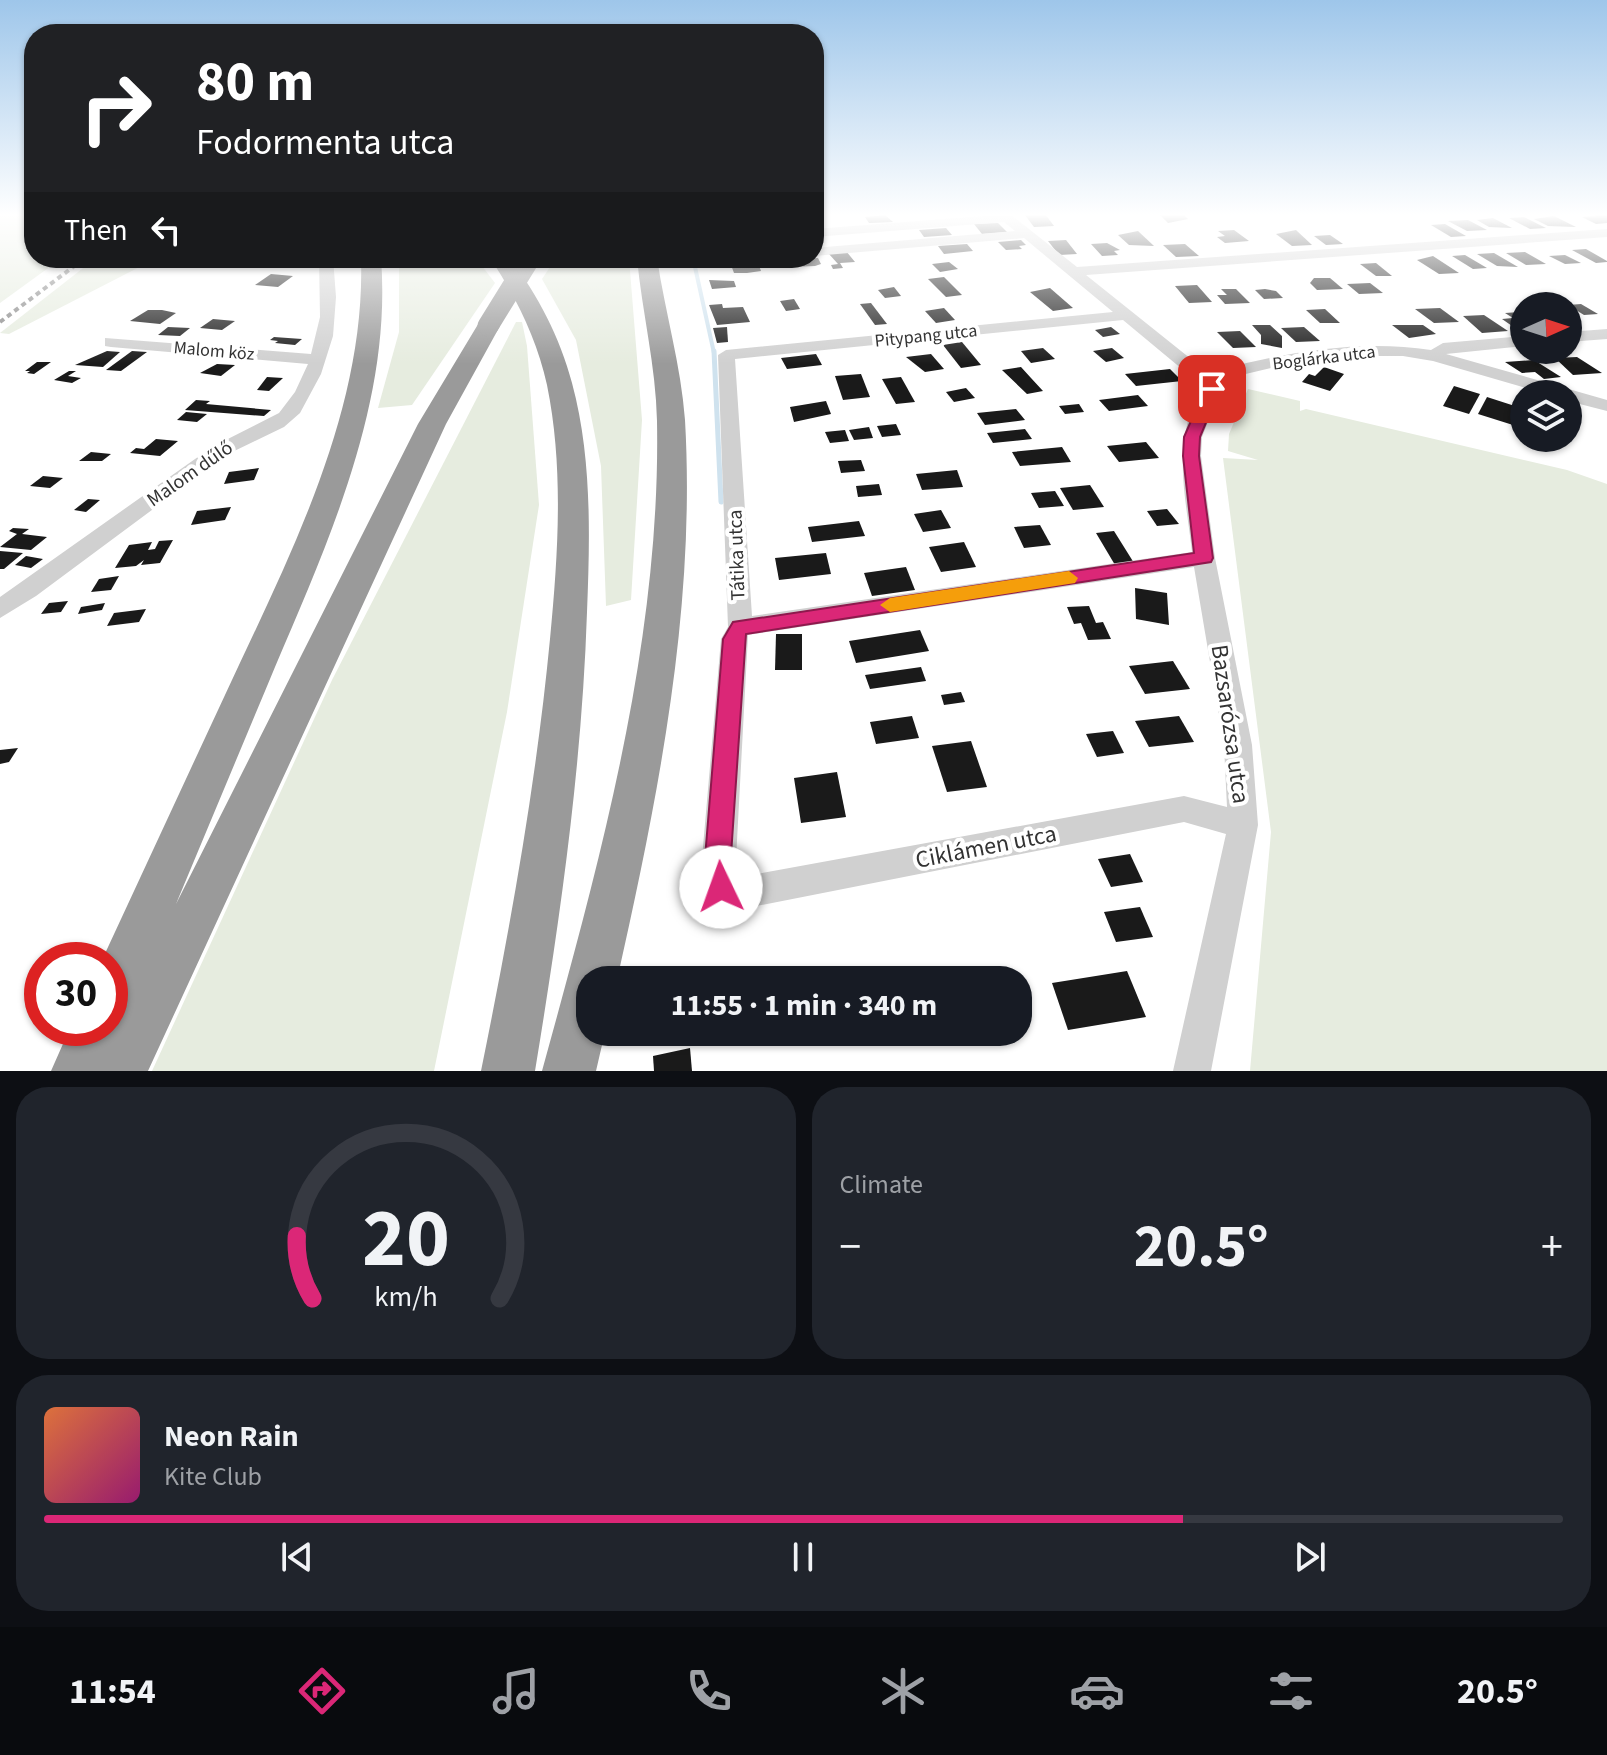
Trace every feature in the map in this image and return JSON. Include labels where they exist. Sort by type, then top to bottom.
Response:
[{"type":"highway","points":[[128,957],[327,496],[359,388],[373,315],[371,268]]},
{"type":"highway","points":[[506,268],[537,323],[553,362],[563,402],[571,463],[573,556],[562,740],[539,905],[508,1071]]},
{"type":"highway","points":[[120,1071],[432,424],[524,268]]},
{"type":"highway","points":[[595,966],[636,793],[654,680],[668,549],[671,417],[667,373],[649,268]]},
{"type":"highway","points":[[569,1071],[576,1043]]},
{"type":"highway","points":[[78,1071],[89,1046]]},
{"type":"street","points":[[1063,264],[1200,375],[1220,381]]},
{"type":"street","points":[[1073,272],[1183,264]]},
{"type":"street","name":"Malom dűlő","points":[[0,609],[219,451],[288,414],[317,360],[331,307],[327,268]]},
{"type":"street","name":"Pitypang utca","points":[[726,355],[1126,315]]},
{"type":"street","points":[[1582,336],[1607,334]]},
{"type":"street","name":"Malom köz","points":[[111,342],[317,360]]},
{"type":"street","name":"Boglárka utca","points":[[1220,381],[1227,373],[1297,357],[1354,351],[1435,356],[1443,348],[1510,342]]},
{"type":"street","name":"Tátika utca","points":[[726,355],[740,627],[733,639],[717,870],[721,887],[729,894]]},
{"type":"street","points":[[1435,356],[1518,380]]},
{"type":"street","name":"Bazsarózsa utca","points":[[1192,1071],[1243,825],[1238,745],[1193,483],[1192,437],[1212,389],[1220,381]]},
{"type":"street","points":[[1582,398],[1607,406]]},
{"type":"street","points":[[740,627],[1204,558]]},
{"type":"street","name":"Ciklámen utca","points":[[729,894],[1184,809],[1243,825]]},
{"type":"shaded area","points":[[0,264],[48,268],[0,303]]},
{"type":"shaded area","points":[[83,268],[138,268],[9,334],[0,333]]},
{"type":"shaded area","points":[[399,268],[484,268],[495,283],[412,405],[378,408],[399,332]]},
{"type":"shaded area","points":[[549,268],[630,268],[642,420],[631,600],[606,606],[601,466],[576,340],[542,279]]},
{"type":"shaded area","points":[[516,322],[522,322],[527,346],[539,505],[507,712],[434,1071],[152,1071],[332,680]]},
{"type":"shaded area","points":[[1248,389],[1300,401],[1300,411],[1306,409],[1567,470],[1607,484],[1607,1071],[1250,1071],[1271,832],[1223,458],[1258,460],[1228,451],[1229,434]]},
{"type":"building","points":[[838,264],[843,268],[833,269],[831,265]]},
{"type":"building","points":[[932,264],[952,264],[958,269],[940,272]]},
{"type":"building","points":[[1360,264],[1377,264],[1392,276],[1376,276]]},
{"type":"building","points":[[1423,264],[1445,264],[1459,273],[1439,274]]},
{"type":"building","points":[[1465,264],[1480,264],[1487,268],[1473,269]]},
{"type":"building","points":[[1494,264],[1518,267],[1497,266]]},
{"type":"building","points":[[732,268],[760,268],[761,271],[747,273],[734,273]]},
{"type":"building","points":[[271,274],[293,276],[278,287],[255,285]]},
{"type":"building","points":[[944,277],[962,295],[946,297],[928,279]]},
{"type":"building","points":[[1314,278],[1330,278],[1343,289],[1317,290],[1310,283]]},
{"type":"building","points":[[709,280],[734,281],[736,287],[712,289]]},
{"type":"building","points":[[1370,283],[1383,293],[1359,294],[1347,284]]},
{"type":"building","points":[[1197,285],[1212,302],[1189,303],[1175,286]]},
{"type":"building","points":[[894,287],[901,296],[885,298],[878,290]]},
{"type":"building","points":[[1050,288],[1073,308],[1053,311],[1030,292]]},
{"type":"building","points":[[1221,289],[1236,289],[1250,303],[1225,304],[1217,295],[1227,295]]},
{"type":"building","points":[[1255,290],[1276,291],[1283,298],[1264,299]]},
{"type":"building","points":[[794,299],[800,309],[786,311],[780,301]]},
{"type":"building","points":[[871,303],[887,324],[875,325],[860,304]]},
{"type":"building","points":[[722,304],[723,308],[743,307],[750,322],[717,325],[709,305]]},
{"type":"building","points":[[1582,305],[1598,314],[1584,315]]},
{"type":"building","points":[[944,308],[955,320],[936,323],[925,311]]},
{"type":"building","points":[[1440,308],[1459,322],[1434,323],[1415,309]]},
{"type":"building","points":[[1325,309],[1340,323],[1320,323],[1306,310]]},
{"type":"building","points":[[148,310],[176,313],[160,324],[130,321]]},
{"type":"building","points":[[1484,315],[1508,331],[1482,333],[1463,316]]},
{"type":"building","points":[[213,319],[235,321],[222,330],[200,328]]},
{"type":"building","points":[[1252,325],[1270,325],[1282,336],[1282,348],[1261,344],[1261,335]]},
{"type":"building","points":[[1392,325],[1423,325],[1436,334],[1409,338]]},
{"type":"building","points":[[168,327],[190,328],[180,336],[158,335]]},
{"type":"building","points":[[727,327],[728,342],[717,343],[713,328]]},
{"type":"building","points":[[1111,327],[1120,334],[1103,337],[1095,330]]},
{"type":"building","points":[[1304,327],[1320,341],[1296,342],[1281,328]]},
{"type":"building","points":[[1240,331],[1256,347],[1233,348],[1217,332]]},
{"type":"building","points":[[274,337],[302,339],[295,345],[275,343],[278,341],[270,340]]},
{"type":"building","points":[[962,342],[981,365],[961,368],[943,345]]},
{"type":"building","points":[[1043,348],[1055,359],[1031,363],[1021,351]]},
{"type":"building","points":[[1112,348],[1124,358],[1106,362],[1093,351]]},
{"type":"building","points":[[107,351],[120,352],[103,367],[75,365]]},
{"type":"building","points":[[132,351],[147,352],[121,371],[106,370]]},
{"type":"building","points":[[816,354],[822,365],[787,369],[781,358]]},
{"type":"building","points":[[931,354],[944,369],[925,372],[906,357]]},
{"type":"building","points":[[1582,360],[1602,373],[1573,375],[1561,364],[1582,364]]},
{"type":"building","points":[[37,362],[51,362],[34,374],[25,371]]},
{"type":"building","points":[[1505,362],[1540,364],[1561,377],[1544,379],[1535,372],[1522,373]]},
{"type":"building","points":[[217,364],[235,365],[221,376],[200,373]]},
{"type":"building","points":[[1021,367],[1043,391],[1027,394],[1002,370]]},
{"type":"building","points":[[1324,367],[1344,374],[1330,391],[1302,382],[1309,374],[1315,376]]},
{"type":"building","points":[[1170,369],[1182,381],[1136,386],[1125,374]]},
{"type":"building","points":[[69,371],[76,371],[68,376],[81,378],[72,383],[54,380]]},
{"type":"building","points":[[861,374],[870,397],[843,400],[835,376]]},
{"type":"building","points":[[267,377],[283,378],[269,391],[257,390]]},
{"type":"building","points":[[901,377],[915,402],[896,404],[882,379]]},
{"type":"building","points":[[1454,386],[1480,394],[1469,414],[1443,406]]},
{"type":"building","points":[[966,388],[975,398],[954,402],[946,392]]},
{"type":"building","points":[[1138,395],[1148,406],[1109,411],[1099,400]]},
{"type":"building","points":[[1487,397],[1510,404],[1510,424],[1478,414]]},
{"type":"building","points":[[196,400],[210,401],[206,404],[271,410],[264,416],[185,410]]},
{"type":"building","points":[[826,401],[831,414],[794,422],[790,407]]},
{"type":"building","points":[[1079,404],[1084,412],[1065,414],[1059,406]]},
{"type":"building","points":[[1016,409],[1025,420],[985,425],[977,413]]},
{"type":"building","points":[[186,412],[207,414],[197,422],[177,420]]},
{"type":"building","points":[[896,424],[901,435],[882,437],[877,426]]},
{"type":"building","points":[[869,427],[873,438],[854,440],[849,430]]},
{"type":"building","points":[[1025,429],[1032,439],[993,443],[987,433]]},
{"type":"building","points":[[845,430],[849,441],[830,443],[825,432]]},
{"type":"building","points":[[156,439],[178,441],[160,456],[130,453],[136,448],[144,449]]},
{"type":"building","points":[[1146,442],[1159,458],[1119,462],[1107,446]]},
{"type":"building","points":[[1062,447],[1071,462],[1020,466],[1012,452]]},
{"type":"building","points":[[91,452],[111,454],[102,461],[79,461]]},
{"type":"building","points":[[861,460],[865,471],[841,473],[838,461]]},
{"type":"building","points":[[259,468],[254,480],[224,484],[229,472]]},
{"type":"building","points":[[957,470],[963,487],[922,490],[916,474]]},
{"type":"building","points":[[43,476],[63,478],[50,488],[30,486]]},
{"type":"building","points":[[879,484],[882,495],[858,497],[856,486]]},
{"type":"building","points":[[1090,485],[1104,507],[1073,510],[1060,488]]},
{"type":"building","points":[[1055,491],[1064,506],[1039,508],[1031,493]]},
{"type":"building","points":[[88,499],[100,500],[86,512],[74,510]]},
{"type":"building","points":[[231,507],[225,520],[191,525],[197,511]]},
{"type":"building","points":[[1167,509],[1179,524],[1157,526],[1147,511]]},
{"type":"building","points":[[941,510],[951,528],[923,532],[914,514]]},
{"type":"building","points":[[859,521],[865,536],[812,542],[808,527]]},
{"type":"building","points":[[1040,525],[1051,545],[1024,548],[1014,527]]},
{"type":"building","points":[[13,528],[29,529],[22,534],[47,537],[31,550],[0,547],[17,534],[9,531]]},
{"type":"building","points":[[1114,531],[1134,563],[1115,565],[1096,533]]},
{"type":"building","points":[[173,540],[160,563],[141,565],[144,560],[136,566],[115,568],[129,545],[152,542],[148,550],[155,549],[159,541]]},
{"type":"building","points":[[964,542],[976,567],[941,572],[929,547]]},
{"type":"building","points":[[0,551],[23,553],[0,569]]},
{"type":"building","points":[[826,553],[831,574],[779,580],[775,558]]},
{"type":"building","points":[[26,556],[43,559],[31,568],[15,565]]},
{"type":"building","points":[[906,567],[915,590],[872,596],[864,573]]},
{"type":"building","points":[[119,576],[111,590],[91,592],[99,579]]},
{"type":"building","points":[[1135,588],[1167,593],[1169,625],[1136,619]]},
{"type":"building","points":[[68,601],[61,612],[41,614],[49,603]]},
{"type":"building","points":[[105,603],[102,610],[78,614],[81,607]]},
{"type":"building","points":[[1089,606],[1096,623],[1103,622],[1111,639],[1088,640],[1081,623],[1074,624],[1067,607]]},
{"type":"building","points":[[146,609],[139,622],[107,626],[114,613]]},
{"type":"building","points":[[920,630],[929,651],[856,663],[849,641]]},
{"type":"building","points":[[776,634],[802,634],[802,670],[775,670]]},
{"type":"building","points":[[1173,661],[1190,689],[1145,694],[1129,666]]},
{"type":"building","points":[[921,667],[926,681],[870,689],[865,675]]},
{"type":"building","points":[[961,692],[965,702],[944,705],[941,695]]},
{"type":"building","points":[[912,716],[919,738],[876,744],[870,722]]},
{"type":"building","points":[[1179,716],[1194,742],[1149,747],[1135,721]]},
{"type":"building","points":[[1113,731],[1124,753],[1097,757],[1086,734]]},
{"type":"building","points":[[971,741],[987,787],[947,792],[932,746]]},
{"type":"building","points":[[18,748],[9,762],[0,764],[0,750]]},
{"type":"building","points":[[837,772],[846,817],[801,823],[794,778]]},
{"type":"building","points":[[1130,854],[1143,882],[1111,887],[1098,859]]},
{"type":"building","points":[[1140,907],[1153,937],[1116,942],[1104,912]]},
{"type":"building","points":[[1127,971],[1146,1017],[1068,1030],[1052,983]]},
{"type":"building","points":[[690,1048],[692,1071],[654,1071],[653,1056]]},
{"type":"waterway","points":[[695,268],[714,353]]},
{"type":"waterway","points":[[714,351],[721,502]]},
{"type":"railway","points":[[0,322],[72,268]]},
{"type":"slow traffic","points":[[890,605],[1069,578]]},
{"type":"route","points":[[721,887],[717,870],[733,639],[740,627],[1204,558],[1191,456],[1192,437],[1212,389]]}]
